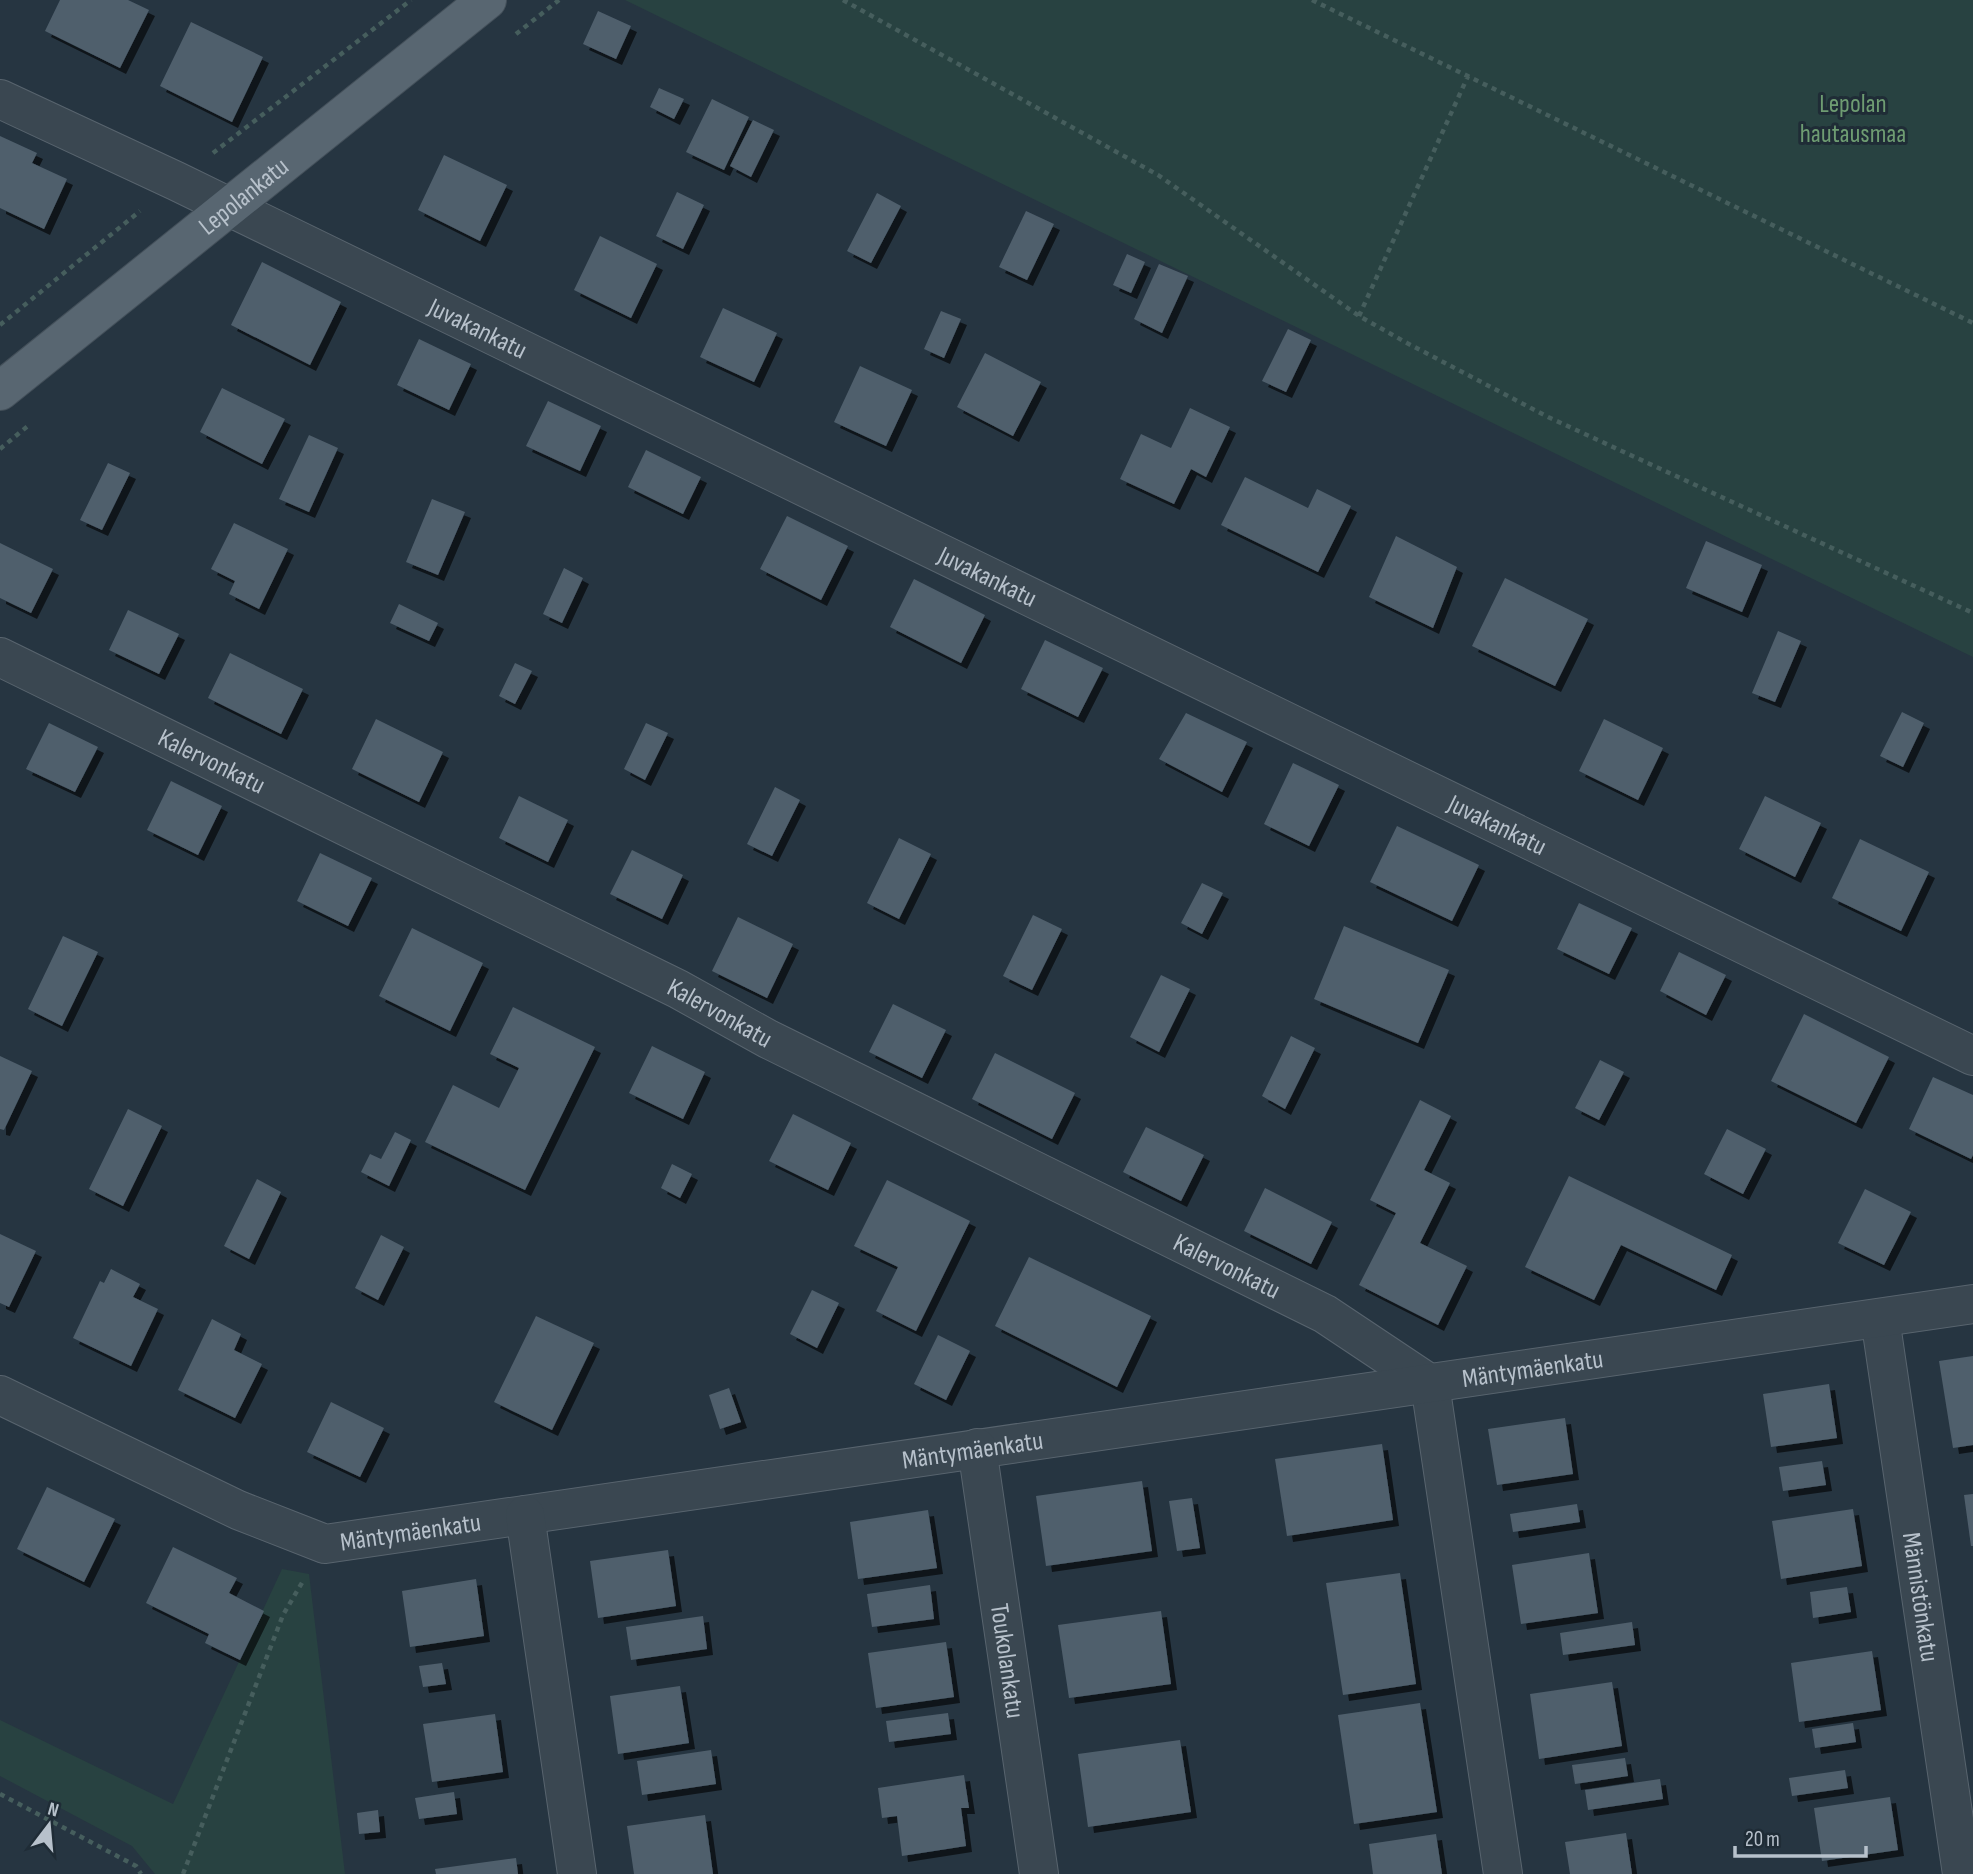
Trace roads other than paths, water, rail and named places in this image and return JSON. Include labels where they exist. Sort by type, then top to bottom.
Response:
[{"type":"main road","name":"Lepolankatu","points":[[0,391],[487,0]]},
{"type":"street","name":"Juvakankatu","points":[[0,99],[228,206],[1973,1056]]},
{"type":"street","name":"Kalervonkatu","points":[[0,657],[678,989],[768,1040],[1325,1314],[1430,1384]]},
{"type":"street","name":"Mäntymäenkatu","points":[[0,1395],[238,1510],[325,1544],[1973,1304]]},
{"type":"street","name":"Männistönkatu","points":[[1880,1318],[1962,1874]]},
{"type":"street","points":[[1430,1384],[1503,1874]]},
{"type":"street","name":"Toukolankatu","points":[[977,1448],[1038,1874]]},
{"type":"street","points":[[525,1515],[577,1874]]},
{"type":"park label","name":"Lepolan hautausmaa","points":[[1853,118]]}]
